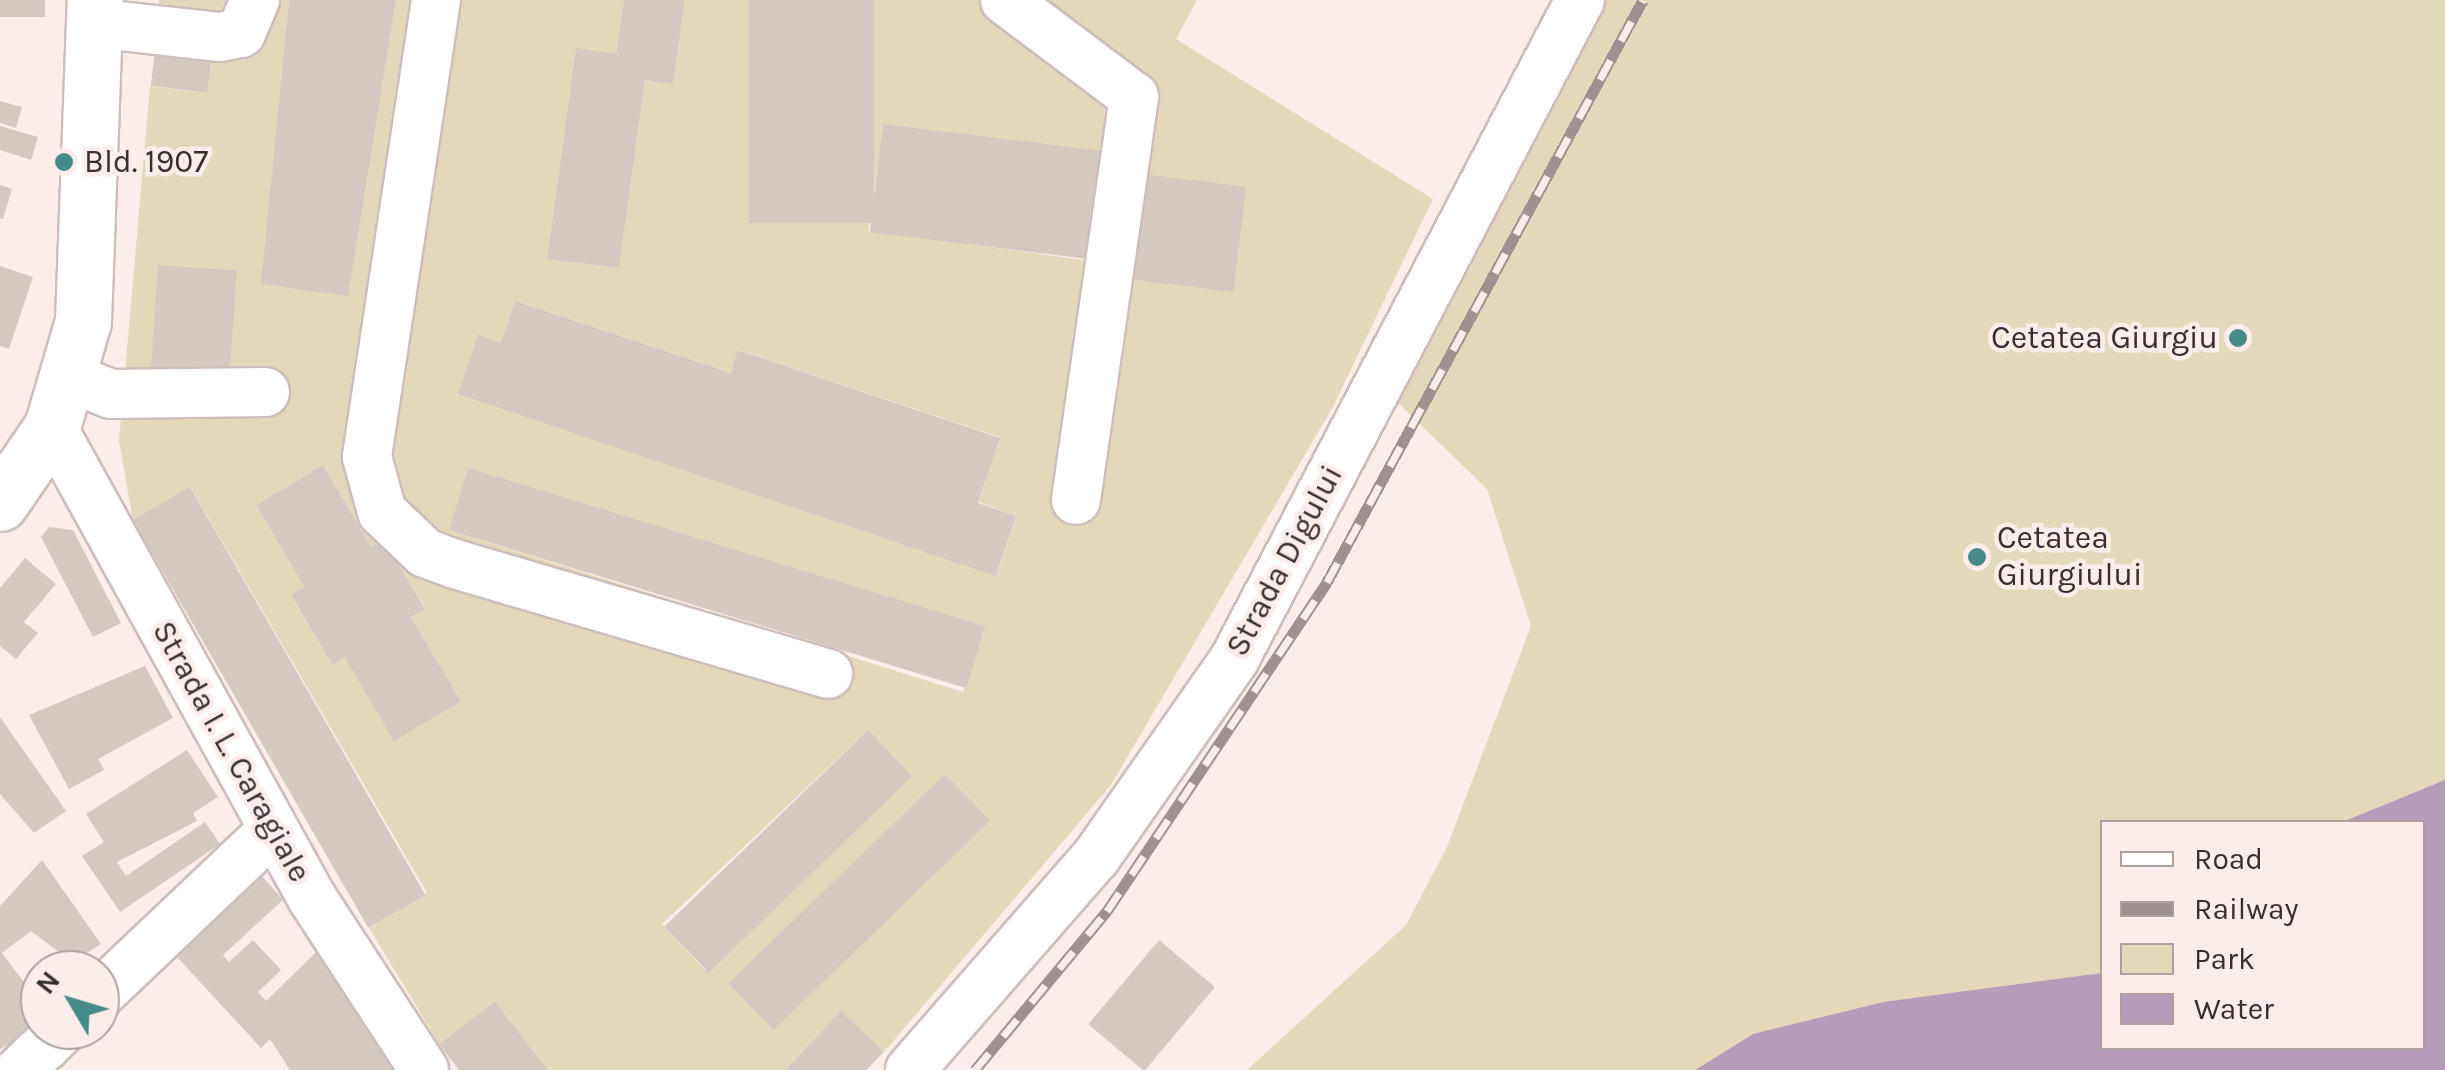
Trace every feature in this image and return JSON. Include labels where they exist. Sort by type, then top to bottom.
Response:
[{"type":"main road","points":[[0,504],[62,402],[84,302],[94,12]]},
{"type":"street","points":[[94,12],[220,37],[241,33],[255,0]]},
{"type":"street","points":[[436,0],[367,457],[382,512],[425,553],[454,564],[828,674]]},
{"type":"street","points":[[1004,0],[1134,96],[1076,500]]},
{"type":"street","name":"Strada Digului","points":[[910,1070],[1096,857],[1234,660],[1580,0]]},
{"type":"street","points":[[62,402],[111,394],[265,392]]},
{"type":"street","name":"Strada I. L. Caragiale","points":[[62,402],[273,830],[424,1070]]},
{"type":"street","points":[[120,975],[273,830]]},
{"type":"street","points":[[20,1070],[41,1050]]},
{"type":"green space","points":[[159,0],[289,0],[262,284],[347,295],[396,0],[624,0],[616,54],[576,49],[547,259],[619,268],[645,80],[673,83],[685,0],[1197,0],[1176,39],[1433,199],[1333,407],[1111,785],[884,1052],[841,1012],[785,1070],[548,1070],[495,1001],[439,1044],[369,928],[427,893],[191,488],[133,521],[119,441],[150,86],[207,93],[213,51],[156,30]],"holes":[[[884,124],[1114,154],[1100,262],[868,231]],[[515,301],[731,373],[739,350],[999,437],[979,502],[1016,516],[997,575],[459,394],[478,336],[501,343]],[[323,465],[371,546],[384,540],[425,608],[411,617],[461,701],[345,658],[332,665],[291,596],[304,587],[256,505]],[[449,530],[983,630],[963,692]],[[868,730],[911,777],[705,970],[662,924]]]},
{"type":"green space","name":"Cetatea Giurgiului","points":[[1607,0],[2445,0],[2445,780],[2347,820],[2100,820],[2100,974],[2056,985],[1883,1002],[1753,1034],[1695,1070],[1247,1070],[1406,925],[1447,847],[1531,626],[1487,489],[1392,397]]},
{"type":"water","points":[[2445,780],[2445,1070],[1695,1070],[1753,1034],[1883,1002],[2100,973],[2100,1050],[2425,1050],[2425,820],[2347,820]]},
{"type":"building","points":[[0,0],[45,0],[45,17],[0,17]]},
{"type":"building","points":[[289,0],[396,0],[348,296],[261,284]]},
{"type":"building","points":[[624,0],[685,0],[673,84],[645,80],[619,268],[547,259],[576,48],[616,54]]},
{"type":"building","points":[[749,0],[874,0],[874,223],[749,223]]},
{"type":"building","points":[[156,43],[213,50],[207,93],[151,86]]},
{"type":"building","points":[[0,101],[22,107],[16,128],[0,123]]},
{"type":"building","points":[[883,124],[1115,153],[1102,261],[870,232]]},
{"type":"building","points":[[0,126],[38,137],[31,160],[0,150]]},
{"type":"building","points":[[1143,174],[1246,187],[1233,292],[1130,279]]},
{"type":"building","points":[[0,185],[12,189],[3,219],[0,219]]},
{"type":"building","points":[[158,265],[237,271],[229,375],[151,370]]},
{"type":"building","points":[[0,266],[33,277],[9,349],[0,346]]},
{"type":"building","points":[[515,301],[731,373],[738,350],[1000,438],[978,503],[1016,516],[996,576],[458,394],[478,335],[501,343]]},
{"type":"building","points":[[323,465],[371,546],[384,539],[425,609],[411,617],[461,701],[394,741],[345,658],[332,665],[291,595],[304,587],[256,505]]},
{"type":"building","points":[[468,468],[985,626],[966,688],[449,530]]},
{"type":"building","points":[[190,487],[426,895],[368,928],[133,520]]},
{"type":"building","points":[[49,527],[73,530],[121,623],[93,637],[41,537]]},
{"type":"building","points":[[25,558],[56,584],[24,622],[38,633],[16,659],[0,646],[0,588]]},
{"type":"building","points":[[145,666],[173,718],[98,759],[104,770],[69,789],[29,715]]},
{"type":"building","points":[[0,717],[66,811],[34,833],[0,794]]},
{"type":"building","points":[[868,730],[912,776],[709,973],[664,927]]},
{"type":"building","points":[[187,750],[218,797],[193,813],[197,821],[117,862],[126,876],[205,822],[220,844],[120,912],[82,856],[104,842],[86,814]]},
{"type":"building","points":[[945,774],[990,821],[774,1030],[728,983]]},
{"type":"building","points":[[42,860],[101,944],[91,950],[56,950],[31,931],[2,953],[20,977],[20,1038],[0,1049],[0,906]]},
{"type":"building","points":[[261,875],[283,900],[223,955],[229,962],[253,940],[281,970],[258,992],[266,1001],[317,951],[396,1070],[290,1070],[270,1039],[261,1048],[175,955]]},
{"type":"building","points":[[1159,940],[1215,987],[1145,1070],[1088,1024]]},
{"type":"building","points":[[495,1001],[548,1070],[459,1070],[439,1044]]},
{"type":"building","points":[[841,1011],[884,1052],[866,1070],[785,1070]]},
{"type":"railway","points":[[975,1070],[1107,911],[1327,582],[1643,0]]},
{"type":"place","name":"Bld. 1907","points":[[64,162]]},
{"type":"place","name":"Cetatea Giurgiu","points":[[2238,338]]},
{"type":"place","name":"Cetatea Giurgiului","points":[[1977,557]]}]
